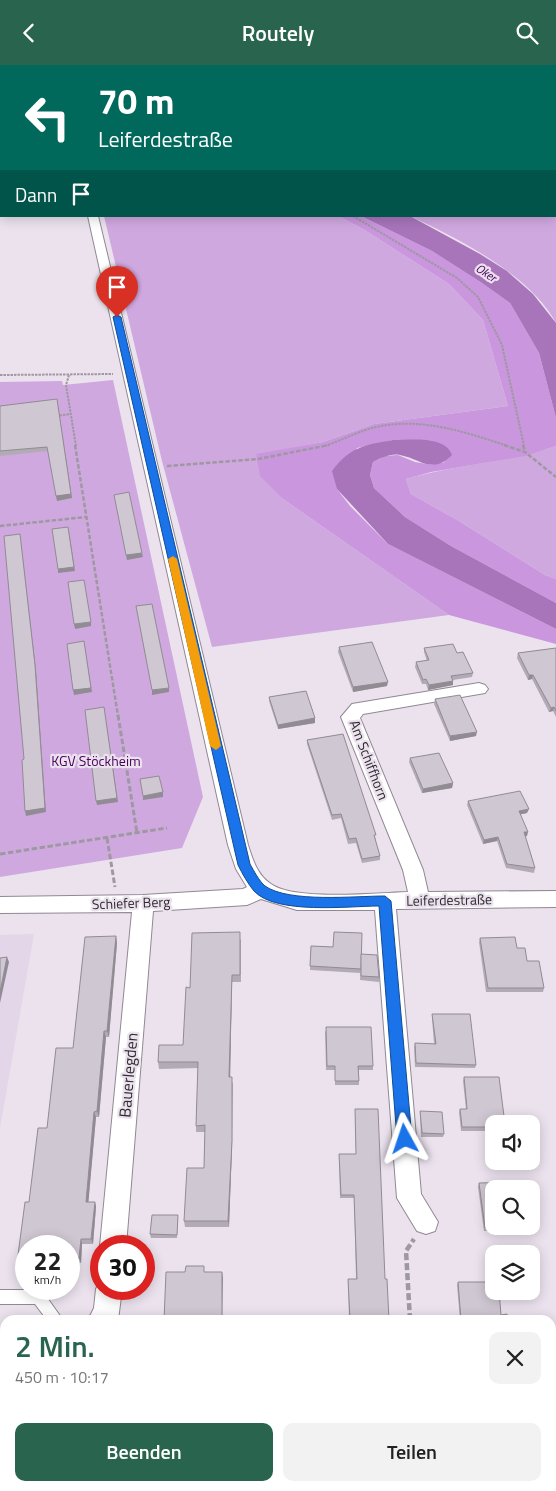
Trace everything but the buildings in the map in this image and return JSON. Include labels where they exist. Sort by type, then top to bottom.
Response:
[{"type":"street","points":[[93,217],[131,373],[238,845],[247,873],[260,889]]},
{"type":"street","name":"Am Schiffhorn","points":[[420,900],[413,870],[350,717],[358,709],[479,689]]},
{"type":"street","name":"Leiferdestraße","points":[[260,889],[276,898],[297,901],[556,899]]},
{"type":"street","name":"Schiefer Berg","points":[[0,905],[143,903],[247,897],[260,889]]},
{"type":"street","points":[[385,901],[410,1198],[426,1222]]},
{"type":"street","name":"Bauerlegden","points":[[114,1235],[143,903]]},
{"type":"street","points":[[107,1315],[109,1300]]},
{"type":"lane","points":[[0,1297],[38,1297],[52,1315]]},
{"type":"path","points":[[355,217],[457,279],[478,297],[502,345],[525,452]]},
{"type":"path","points":[[0,375],[131,373]]},
{"type":"path","points":[[69,375],[66,385],[70,414],[137,833]]},
{"type":"path","points":[[53,416],[70,414]]},
{"type":"path","points":[[151,467],[258,459],[326,446],[376,427],[426,424],[457,429],[525,452],[556,477]]},
{"type":"path","points":[[0,526],[86,517]]},
{"type":"path","points":[[0,854],[167,828]]},
{"type":"path","points":[[107,838],[117,903]]},
{"type":"path","points":[[410,1315],[406,1251],[426,1222]]},
{"type":"shaded area","points":[[340,217],[363,217],[432,251],[482,283],[510,303],[539,353],[556,418],[556,446],[525,456],[431,472],[406,479],[411,494],[459,521],[545,575],[556,579],[556,603],[451,546],[405,517],[374,488],[370,475],[373,462],[385,456],[398,455],[415,462],[432,465],[445,462],[393,440],[357,448],[337,489],[350,506],[388,544],[556,629],[556,644],[449,615],[283,499],[260,476],[256,454],[323,442],[374,424],[508,406],[483,320],[449,284],[363,229]]},
{"type":"shaded area","points":[[34,934],[0,1128],[0,935]]},
{"type":"green space","points":[[104,217],[340,217],[363,229],[449,284],[483,320],[508,406],[374,424],[323,442],[256,455],[283,499],[449,615],[212,647],[162,461]]},
{"type":"green space","points":[[412,217],[556,217],[556,323],[529,289],[511,274],[449,235]]},
{"type":"green space","name":"KGV Stöckheim","points":[[113,380],[203,797],[182,848],[0,877],[0,382],[62,381],[63,385]]},
{"type":"green space","points":[[556,446],[556,579],[545,575],[459,521],[411,494],[406,479],[519,456]]},
{"type":"water","name":"Oker","points":[[363,217],[412,217],[507,271],[533,294],[556,323],[556,418],[539,353],[510,303],[432,251]]},
{"type":"water","points":[[417,439],[435,441],[442,444],[452,455],[445,461],[432,465],[400,455],[383,457],[373,462],[370,475],[374,488],[405,517],[451,546],[556,603],[556,629],[388,544],[337,489],[332,471],[345,457],[358,448],[393,440]]},
{"type":"slow traffic","points":[[173,559],[216,746]]},
{"type":"route","points":[[117,317],[244,865],[247,873],[260,889],[276,898],[332,902],[385,901],[405,1139]]}]
